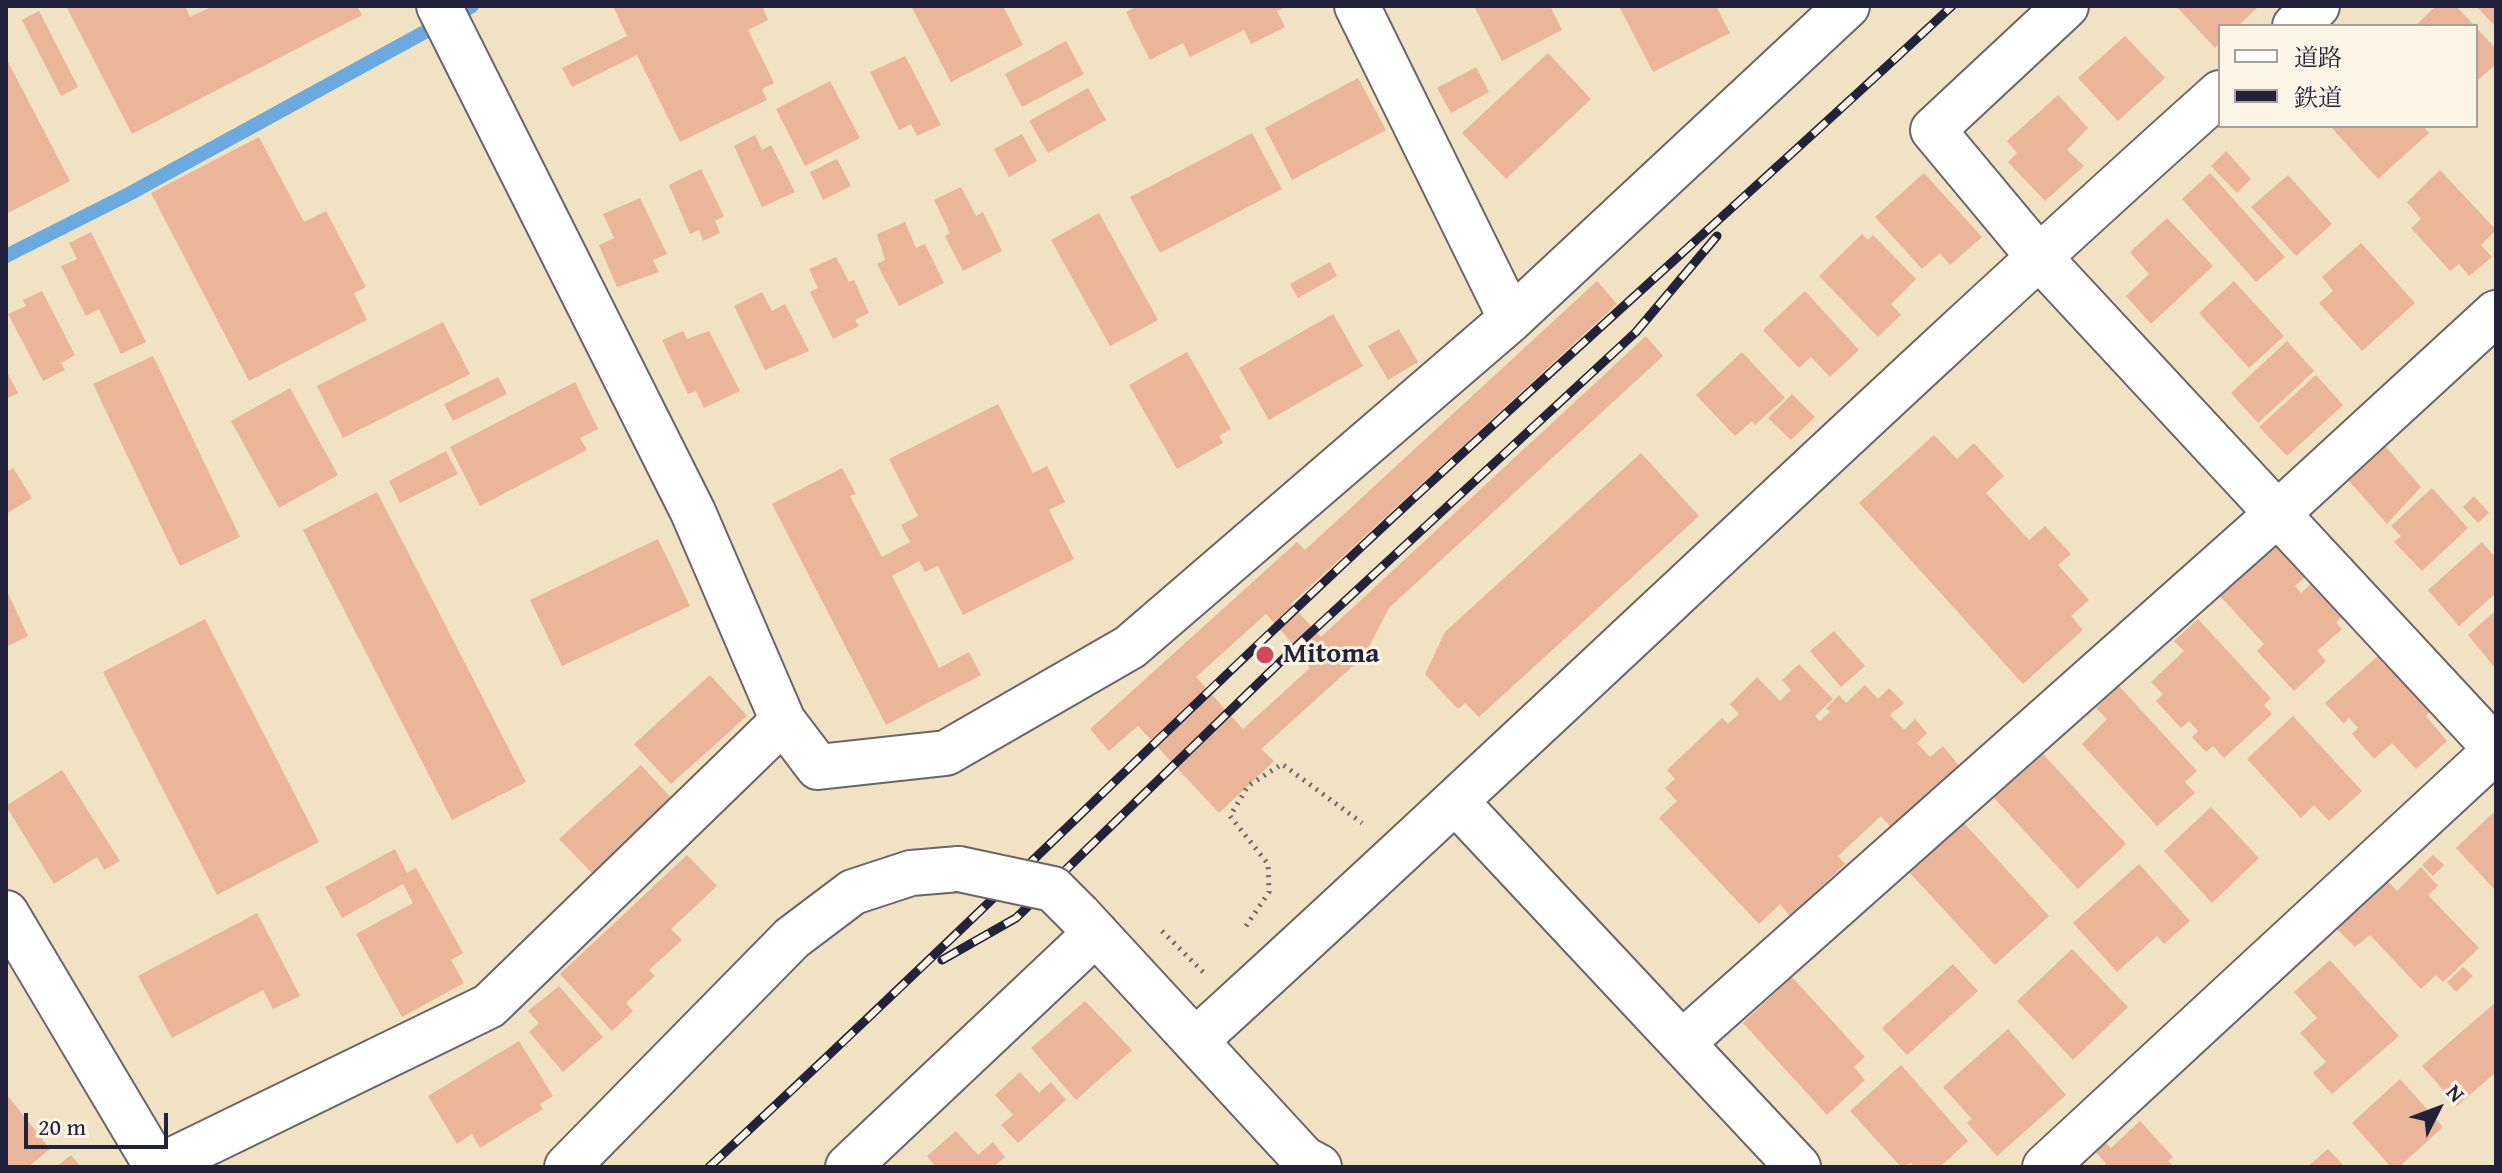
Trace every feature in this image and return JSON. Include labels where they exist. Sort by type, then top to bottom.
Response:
[{"type":"street","points":[[439,6],[693,512],[783,721],[818,767],[946,753],[1130,647],[1511,319],[1847,6]]},
{"type":"street","points":[[1357,6],[1511,319]]},
{"type":"street","points":[[2045,1167],[2496,750],[2038,256],[1933,130],[2066,6]]},
{"type":"street","points":[[2297,24],[2317,6]]},
{"type":"street","points":[[1195,1041],[1457,803],[2038,256],[2218,95]]},
{"type":"street","points":[[1682,1043],[2276,515],[2496,313]]},
{"type":"street","points":[[6,913],[158,1167],[489,1006],[783,721]]},
{"type":"street","points":[[1457,803],[1798,1167]]},
{"type":"street","points":[[567,1167],[792,938],[853,892],[911,873],[959,869],[1053,889],[1306,1164]]},
{"type":"street","points":[[848,1167],[1088,924]]},
{"type":"path","points":[[1238,939],[1269,892],[1268,864],[1230,816],[1248,786],[1282,764],[1366,826]]},
{"type":"path","points":[[1158,927],[1205,973],[1213,966]]},
{"type":"building","points":[[66,6],[185,6],[190,17],[213,6],[357,6],[362,15],[132,134]]},
{"type":"building","points":[[613,6],[762,6],[768,20],[748,30],[774,83],[762,89],[767,100],[680,142],[637,55],[572,87],[562,68],[627,36]]},
{"type":"building","points":[[911,6],[1003,6],[1023,45],[951,82]]},
{"type":"building","points":[[1138,6],[1287,6],[1277,11],[1285,27],[1251,44],[1244,30],[1190,57],[1183,43],[1150,60],[1126,12]]},
{"type":"building","points":[[1474,6],[1550,6],[1562,30],[1502,61]]},
{"type":"building","points":[[1619,6],[1716,6],[1730,33],[1653,72]]},
{"type":"building","points":[[2176,6],[2259,6],[2240,24],[2218,24],[2218,45],[2215,48]]},
{"type":"building","points":[[2436,6],[2456,6],[2473,24],[2417,24]]},
{"type":"building","points":[[2476,6],[2496,6],[2496,27]]},
{"type":"building","points":[[39,11],[78,87],[61,96],[22,20]]},
{"type":"building","points":[[2478,29],[2496,49],[2496,64],[2478,80]]},
{"type":"building","points":[[2125,36],[2165,78],[2118,121],[2078,78]]},
{"type":"building","points":[[1066,41],[1084,74],[1022,107],[1005,74]]},
{"type":"building","points":[[1548,53],[1591,99],[1506,179],[1462,133]]},
{"type":"building","points":[[905,56],[941,125],[917,136],[911,124],[899,130],[870,72]]},
{"type":"building","points":[[6,58],[70,181],[6,214]]},
{"type":"building","points":[[1476,67],[1489,92],[1451,113],[1437,88]]},
{"type":"building","points":[[1358,78],[1386,130],[1292,180],[1265,128]]},
{"type":"building","points":[[830,81],[860,138],[805,166],[776,109]]},
{"type":"building","points":[[1088,88],[1106,120],[1048,153],[1029,121]]},
{"type":"building","points":[[2058,95],[2088,128],[2067,150],[2084,166],[2045,201],[2008,162],[2017,153],[2007,141]]},
{"type":"building","points":[[2332,128],[2425,128],[2429,133],[2378,179]]},
{"type":"building","points":[[1252,133],[1282,189],[1160,253],[1130,197]]},
{"type":"building","points":[[1022,134],[1037,161],[1009,177],[994,149]]},
{"type":"building","points":[[755,135],[762,150],[771,145],[795,192],[762,207],[734,146]]},
{"type":"building","points":[[259,137],[304,222],[326,211],[366,287],[354,293],[367,320],[249,381],[151,193]]},
{"type":"building","points":[[2226,151],[2251,179],[2237,193],[2211,166]]},
{"type":"building","points":[[837,159],[851,186],[823,200],[810,172]]},
{"type":"building","points":[[701,169],[724,216],[715,221],[720,233],[703,241],[699,230],[690,234],[669,185]]},
{"type":"building","points":[[2440,170],[2496,230],[2481,245],[2492,257],[2469,276],[2459,264],[2450,271],[2411,228],[2421,219],[2407,202]]},
{"type":"building","points":[[1924,173],[1982,237],[1950,265],[1940,253],[1922,269],[1875,217]]},
{"type":"building","points":[[2210,173],[2285,257],[2256,282],[2182,199]]},
{"type":"building","points":[[2288,175],[2332,224],[2296,256],[2251,207]]},
{"type":"building","points":[[961,187],[976,216],[983,212],[1002,251],[963,271],[945,236],[950,233],[934,200]]},
{"type":"building","points":[[640,198],[667,254],[653,260],[659,272],[617,287],[599,245],[614,238],[603,214]]},
{"type":"building","points":[[1099,213],[1158,320],[1110,346],[1051,240]]},
{"type":"building","points":[[2167,218],[2213,266],[2151,324],[2126,296],[2149,274],[2130,252]]},
{"type":"building","points":[[905,222],[916,248],[925,244],[944,283],[899,306],[877,264],[885,260],[877,234]]},
{"type":"building","points":[[91,232],[146,342],[121,354],[99,309],[86,316],[61,266],[77,259],[69,243]]},
{"type":"building","points":[[1862,234],[1868,240],[1873,235],[1916,279],[1891,304],[1901,315],[1878,337],[1819,276]]},
{"type":"building","points":[[2361,243],[2415,303],[2362,351],[2319,303],[2333,291],[2322,277]]},
{"type":"building","points":[[836,257],[849,282],[854,280],[869,313],[855,320],[859,326],[833,339],[810,292],[818,288],[809,269]]},
{"type":"building","points":[[1330,262],[1337,276],[1298,298],[1290,284]]},
{"type":"building","points":[[1597,281],[1617,304],[1291,604],[1321,637],[1646,336],[1663,356],[1389,608],[1364,656],[1261,749],[1274,761],[1219,813],[1138,726],[1109,751],[1090,729],[1297,542],[1305,550]],"holes":[[[1266,614],[1302,654],[1299,657],[1310,668],[1243,729],[1196,677]]]},
{"type":"building","points":[[2234,281],[2284,336],[2249,368],[2199,313]]},
{"type":"building","points":[[42,291],[75,355],[61,363],[65,370],[43,381],[8,314],[26,306],[23,300]]},
{"type":"building","points":[[1805,291],[1859,350],[1830,377],[1811,357],[1799,368],[1763,330]]},
{"type":"building","points":[[762,292],[772,311],[785,304],[809,351],[765,370],[734,306]]},
{"type":"building","points":[[1333,314],[1363,366],[1269,420],[1239,368]]},
{"type":"building","points":[[443,322],[470,374],[343,438],[317,386]]},
{"type":"building","points":[[1399,329],[1418,362],[1388,380],[1368,346]]},
{"type":"building","points":[[683,331],[687,339],[709,331],[740,391],[704,408],[696,391],[688,394],[662,340]]},
{"type":"building","points":[[2287,341],[2314,371],[2258,423],[2231,393]]},
{"type":"building","points":[[1187,352],[1231,429],[1219,436],[1223,443],[1177,469],[1129,385]]},
{"type":"building","points":[[1742,352],[1785,398],[1755,425],[1752,421],[1735,436],[1696,395]]},
{"type":"building","points":[[153,356],[240,537],[180,566],[93,384]]},
{"type":"building","points":[[6,370],[18,393],[6,399]]},
{"type":"building","points":[[2316,375],[2343,405],[2287,456],[2259,427]]},
{"type":"building","points":[[498,377],[507,394],[453,421],[444,404]]},
{"type":"building","points":[[575,382],[598,429],[580,438],[587,450],[480,506],[450,447]]},
{"type":"building","points":[[290,388],[338,475],[279,508],[231,421]]},
{"type":"building","points":[[1792,394],[1815,417],[1791,440],[1768,418]]},
{"type":"building","points":[[998,404],[1033,473],[1047,466],[1065,502],[1049,510],[1074,559],[963,615],[938,566],[925,572],[919,561],[892,576],[939,668],[969,652],[981,675],[886,725],[772,504],[842,468],[856,494],[850,496],[882,557],[910,542],[901,525],[918,516],[889,459]]},
{"type":"building","points":[[1934,435],[1957,459],[1974,443],[2004,476],[1986,493],[2029,540],[2045,526],[2071,554],[2058,565],[2089,600],[2071,616],[2083,630],[2023,684],[1859,503]]},
{"type":"building","points":[[2379,439],[2421,487],[2387,524],[2342,473]]},
{"type":"building","points":[[446,451],[458,474],[400,503],[389,481]]},
{"type":"building","points":[[1641,453],[1699,516],[1479,717],[1465,703],[1458,709],[1425,674],[1445,632]]},
{"type":"building","points":[[13,468],[32,498],[6,514],[6,472]]},
{"type":"building","points":[[2432,488],[2468,528],[2422,571],[2394,542],[2401,536],[2391,526]]},
{"type":"building","points":[[377,492],[526,782],[452,820],[303,530]]},
{"type":"building","points":[[2474,496],[2489,513],[2478,523],[2463,507]]},
{"type":"building","points":[[658,539],[690,606],[562,666],[530,600]]},
{"type":"building","points":[[2273,541],[2306,576],[2295,586],[2301,593],[2315,580],[2346,613],[2336,622],[2342,629],[2317,651],[2326,661],[2294,691],[2257,651],[2264,644],[2211,586]]},
{"type":"building","points":[[2482,542],[2496,558],[2496,593],[2459,626],[2428,590]]},
{"type":"building","points":[[6,589],[28,636],[6,647]]},
{"type":"building","points":[[2496,610],[2496,669],[2468,635]]},
{"type":"building","points":[[205,619],[319,842],[217,895],[103,672]]},
{"type":"building","points":[[2198,619],[2271,698],[2264,705],[2272,714],[2224,758],[2213,746],[2206,752],[2192,737],[2198,731],[2189,721],[2181,728],[2156,701],[2163,694],[2151,682],[2184,651],[2174,641]]},
{"type":"building","points":[[1834,631],[1865,666],[1841,687],[1810,651]]},
{"type":"building","points":[[2378,656],[2430,711],[2426,716],[2447,741],[2416,769],[2392,743],[2374,759],[2352,734],[2358,728],[2349,718],[2344,724],[2325,703]]},
{"type":"building","points":[[1799,664],[1833,699],[1815,716],[1820,721],[1830,712],[1826,708],[1839,695],[1846,703],[1865,685],[1878,699],[1889,688],[1904,703],[1890,715],[1904,730],[1915,719],[1927,733],[1917,743],[1930,757],[1943,746],[1960,767],[1893,830],[1881,816],[1838,856],[1845,864],[1790,916],[1780,904],[1759,924],[1659,818],[1677,801],[1665,788],[1675,779],[1667,770],[1722,718],[1728,724],[1739,714],[1730,704],[1757,677],[1780,701],[1791,690],[1782,680]]},
{"type":"building","points":[[710,675],[747,716],[671,784],[634,744]]},
{"type":"building","points":[[2119,686],[2197,771],[2185,782],[2195,793],[2157,826],[2082,744],[2107,719],[2096,708]]},
{"type":"building","points":[[2293,716],[2362,791],[2329,821],[2314,805],[2301,818],[2247,759]]},
{"type":"building","points":[[2043,754],[2126,844],[2078,889],[1994,798]]},
{"type":"building","points":[[641,765],[672,799],[592,873],[559,839]]},
{"type":"building","points":[[62,770],[120,861],[104,870],[97,857],[54,884],[6,806]]},
{"type":"building","points":[[2211,807],[2259,858],[2212,903],[2164,851]]},
{"type":"building","points":[[2496,810],[2496,891],[2456,848]]},
{"type":"building","points":[[1963,822],[2049,916],[1995,965],[1909,872]]},
{"type":"building","points":[[395,849],[407,873],[416,868],[463,953],[451,960],[464,983],[402,1017],[356,934],[413,903],[403,884],[342,918],[325,887]]},
{"type":"building","points":[[687,855],[717,886],[671,929],[682,940],[649,970],[655,976],[626,1003],[633,1011],[612,1031],[560,974]]},
{"type":"building","points":[[2433,855],[2444,865],[2433,876],[2422,865]]},
{"type":"building","points":[[2139,864],[2190,921],[2164,944],[2157,936],[2117,972],[2073,923]]},
{"type":"building","points":[[2421,867],[2438,886],[2428,895],[2479,948],[2443,982],[2436,975],[2421,989],[2370,935],[2355,947],[2328,920],[2379,872],[2397,891]]},
{"type":"building","points":[[257,913],[300,996],[273,1009],[263,990],[172,1038],[138,976]]},
{"type":"building","points":[[2072,949],[2128,1007],[2073,1060],[2017,1001]]},
{"type":"building","points":[[2330,960],[2399,1036],[2332,1094],[2313,1073],[2326,1062],[2300,1033],[2317,1018],[2294,992]]},
{"type":"building","points":[[1953,964],[1978,991],[1907,1055],[1882,1028]]},
{"type":"building","points":[[2463,967],[2473,976],[2456,992],[2447,982]]},
{"type":"building","points":[[1792,977],[1865,1057],[1854,1067],[1865,1080],[1827,1115],[1743,1023]]},
{"type":"building","points":[[559,986],[603,1037],[563,1072],[529,1032],[539,1023],[528,1011]]},
{"type":"building","points":[[1085,1001],[1132,1050],[1076,1100],[1031,1048]]},
{"type":"building","points":[[2496,1002],[2496,1072],[2457,1106],[2422,1066]]},
{"type":"building","points":[[2008,1029],[2066,1095],[1997,1156],[1967,1123],[1972,1119],[1943,1087]]},
{"type":"building","points":[[519,1041],[553,1096],[540,1104],[543,1109],[480,1148],[472,1134],[457,1144],[428,1096]]},
{"type":"building","points":[[1901,1065],[1968,1141],[1940,1167],[1915,1167],[1911,1163],[1901,1167],[1850,1111]]},
{"type":"building","points":[[1020,1072],[1039,1093],[1051,1082],[1066,1100],[1018,1143],[1001,1125],[1013,1115],[995,1095]]},
{"type":"building","points":[[2400,1079],[2443,1127],[2399,1167],[2391,1167],[2352,1123]]},
{"type":"building","points":[[8,1096],[50,1149],[28,1167],[6,1167]]},
{"type":"building","points":[[2140,1121],[2173,1157],[2168,1161],[2174,1167],[2103,1167],[2106,1164],[2096,1152],[2106,1143],[2111,1148]]},
{"type":"building","points":[[956,1131],[978,1155],[993,1142],[1005,1157],[993,1167],[936,1167],[927,1156]]},
{"type":"building","points":[[2328,1149],[2345,1167],[2307,1167]]},
{"type":"building","points":[[71,1155],[81,1167],[56,1167]]},
{"type":"waterway","points":[[6,256],[129,194],[472,6]]},
{"type":"railway","points":[[709,1167],[1337,569],[1952,6]]},
{"type":"railway","points":[[942,960],[1016,918],[1305,638],[1636,332],[1717,236]]},
{"type":"place","name":"Mitoma","points":[[1265,655]]}]
